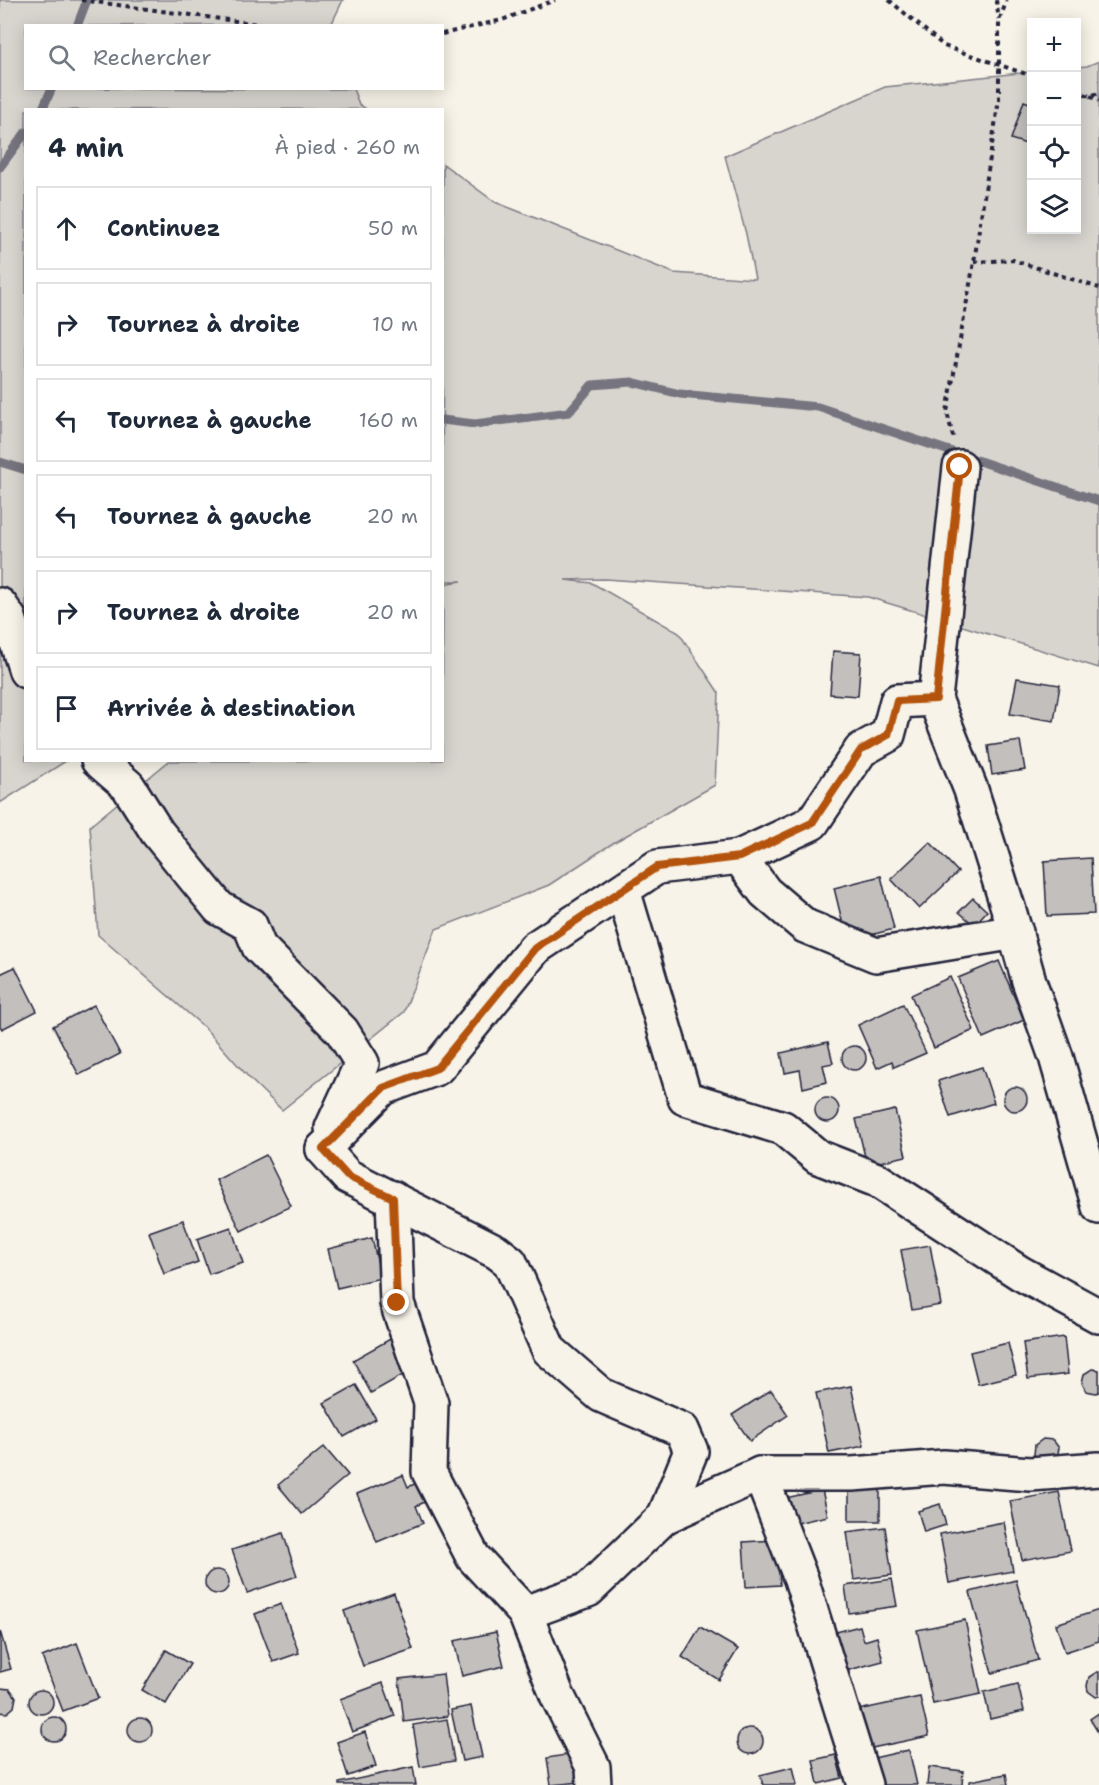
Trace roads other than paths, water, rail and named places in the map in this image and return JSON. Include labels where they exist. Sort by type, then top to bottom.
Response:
[{"type":"street","points":[[960,467],[936,699],[971,790],[1029,981],[1056,1057],[1099,1207]]},
{"type":"street","points":[[0,606],[9,618],[24,665]]},
{"type":"street","points":[[323,1149],[383,1088],[437,1068],[535,948],[657,867],[739,857],[812,823],[861,750],[888,735],[897,701],[936,699]]},
{"type":"street","points":[[100,762],[128,786],[157,832],[219,908],[250,925],[259,946],[342,1031],[362,1063],[323,1149]]},
{"type":"street","points":[[739,857],[765,892],[805,926],[876,955],[1016,932]]},
{"type":"street","points":[[623,890],[685,1098],[783,1128],[818,1157],[878,1179],[1020,1273],[1099,1316]]},
{"type":"street","points":[[323,1149],[347,1176],[497,1252],[510,1262],[549,1350],[601,1395],[682,1430],[691,1451],[664,1517]]},
{"type":"street","points":[[393,1198],[397,1303],[431,1403],[429,1472],[473,1557],[525,1613],[557,1695],[593,1767],[594,1785]]},
{"type":"street","points":[[525,1613],[588,1590],[664,1517],[760,1474],[852,1474],[944,1467],[1030,1474],[1099,1470]]},
{"type":"street","points":[[760,1474],[801,1579],[865,1785]]},
{"type":"waterway","points":[[78,24],[87,0]]},
{"type":"waterway","points":[[43,108],[51,90]]},
{"type":"waterway","points":[[0,167],[24,135]]},
{"type":"waterway","points":[[444,420],[475,424],[569,412],[592,385],[632,382],[680,394],[818,407],[1099,501]]},
{"type":"waterway","points":[[0,462],[24,469]]}]
